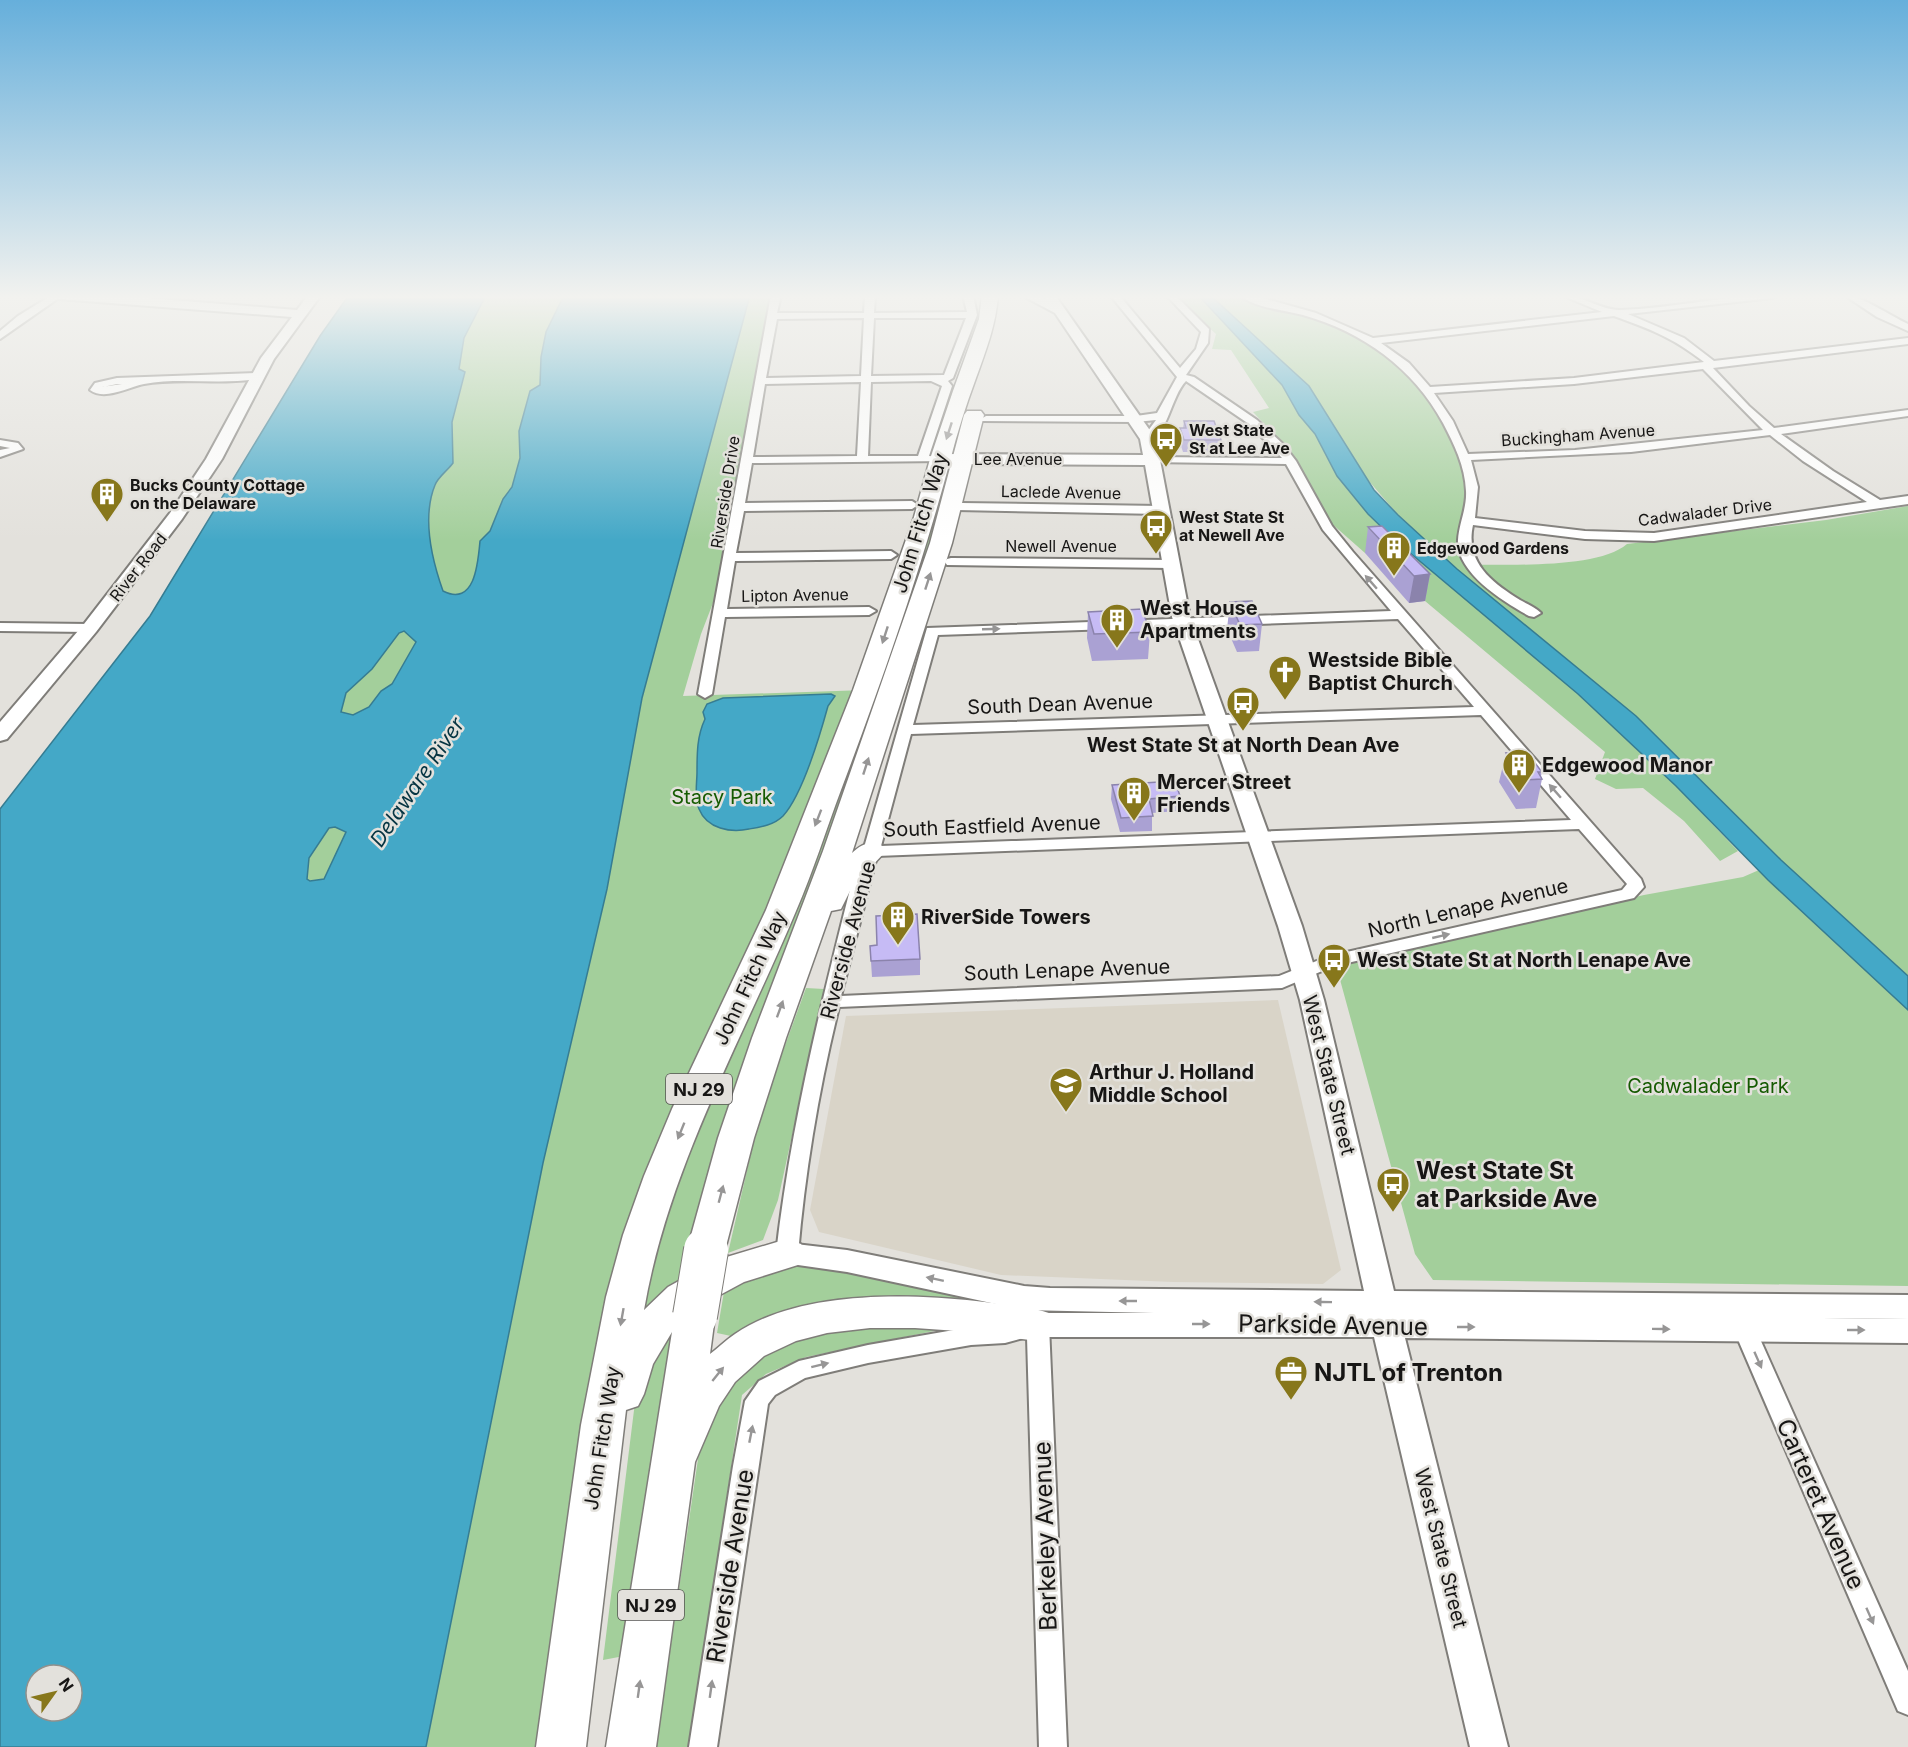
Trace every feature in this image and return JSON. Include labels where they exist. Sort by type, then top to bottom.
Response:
[{"type":"highway","name":"John Fitch Way","points":[[561,1747],[602,1425],[626,1297],[642,1235],[662,1176],[690,1109],[782,910],[866,690],[925,517],[941,459],[969,377]]},
{"type":"highway","name":"John Fitch Way","points":[[631,1747],[706,1250],[736,1138],[904,657],[940,543],[941,459],[980,395]]},
{"type":"highway","points":[[798,960],[839,883],[871,851]]},
{"type":"highway","points":[[582,1580],[625,1382],[644,1338],[659,1318],[680,1297],[724,1272],[752,1262],[787,1254]]},
{"type":"highway","points":[[673,1463],[708,1388],[720,1370],[751,1345],[792,1324],[817,1318],[853,1314],[913,1314],[973,1316],[1038,1325]]},
{"type":"main road","name":"River Road","points":[[0,735],[90,628],[191,494],[214,459],[258,377]]},
{"type":"main road","name":"West State Street","points":[[1106,377],[1136,419],[1150,450],[1170,564],[1183,622],[1304,973],[1489,1747]]},
{"type":"main road","name":"Lee Avenue","points":[[941,459],[1150,450]]},
{"type":"main road","name":"Parkside Avenue","points":[[787,1254],[847,1261],[1024,1298],[1384,1315],[1740,1318],[1908,1331]]},
{"type":"main road","name":"Parkside Avenue","points":[[1740,1318],[1908,1307]]},
{"type":"main road","name":"Parkside Avenue","points":[[1038,1325],[1259,1324],[1384,1315]]},
{"type":"street","points":[[144,381],[246,377]]},
{"type":"street","name":"Riverside Drive","points":[[705,694],[762,377]]},
{"type":"street","points":[[862,460],[866,377]]},
{"type":"street","points":[[761,381],[935,380],[950,377]]},
{"type":"street","points":[[1150,450],[1161,423],[1161,416],[1181,377]]},
{"type":"street","points":[[1183,377],[1190,379],[1262,429],[1290,461],[1327,527],[1400,615],[1584,824]]},
{"type":"street","points":[[1416,377],[1429,390],[1463,458],[1472,483],[1469,521],[1464,543],[1473,566],[1510,600],[1534,613]]},
{"type":"street","points":[[1429,390],[1535,385],[1609,377]]},
{"type":"street","points":[[1718,377],[1741,406],[1769,431],[1830,475],[1878,504]]},
{"type":"street","points":[[935,380],[946,383],[947,386],[941,459]]},
{"type":"street","points":[[1173,392],[1213,395]]},
{"type":"street","name":"Buckingham Avenue","points":[[1463,458],[1533,457],[1619,451],[1908,413]]},
{"type":"street","points":[[986,419],[1136,419],[1161,416]]},
{"type":"street","points":[[0,443],[14,445],[17,449],[0,454]]},
{"type":"street","name":"Lee Avenue","points":[[1150,450],[1290,461]]},
{"type":"street","name":"Lee Avenue","points":[[747,460],[941,459]]},
{"type":"street","name":"Cadwalader Drive","points":[[1469,521],[1594,536],[1654,537],[1908,500]]},
{"type":"street","points":[[739,507],[912,505]]},
{"type":"street","name":"Laclede Avenue","points":[[961,507],[1160,510]]},
{"type":"street","points":[[731,557],[891,555]]},
{"type":"street","name":"Newell Avenue","points":[[951,562],[1170,564]]},
{"type":"street","name":"Lipton Avenue","points":[[721,613],[869,611]]},
{"type":"street","points":[[1183,622],[1400,615]]},
{"type":"street","name":"Riverside Avenue","points":[[787,1254],[791,1214],[830,1002],[865,862],[871,851],[932,631],[1183,622]]},
{"type":"street","points":[[0,627],[90,628]]},
{"type":"street","name":"South Dean Avenue","points":[[905,730],[1484,711]]},
{"type":"street","name":"South Eastfield Avenue","points":[[871,851],[1584,824]]},
{"type":"street","name":"North Lenape Avenue","points":[[1304,973],[1333,961],[1628,894],[1635,890],[1635,883],[1584,824]]},
{"type":"street","name":"South Lenape Avenue","points":[[830,1002],[1282,982],[1304,973]]},
{"type":"street","name":"Carteret Avenue","points":[[1740,1318],[1908,1702]]},
{"type":"street","name":"Parkside Avenue","points":[[766,1388],[799,1370],[868,1353],[970,1336],[1005,1334],[1038,1325]]},
{"type":"street","name":"Berkeley Avenue","points":[[1038,1325],[1053,1747]]},
{"type":"street","name":"Riverside Avenue","points":[[703,1747],[745,1466],[757,1401],[766,1388]]},
{"type":"shaded area","name":"Arthur J. Holland Middle School","points":[[1278,1000],[1341,1270],[1323,1284],[1173,1282],[1001,1275],[819,1232],[810,1210],[846,1016]]},
{"type":"green space","points":[[464,377],[540,377],[540,385],[530,391],[519,431],[520,458],[512,487],[503,499],[490,531],[480,541],[476,571],[469,588],[462,593],[454,594],[443,591],[432,552],[429,524],[431,497],[436,482],[453,463],[452,422]]},
{"type":"green space","name":"Stacy Park","points":[[728,377],[755,377],[718,590],[701,634],[683,696],[866,690],[642,1235],[564,1747],[426,1747],[543,1163],[607,889],[642,698]]},
{"type":"green space","points":[[1248,377],[1274,377],[1282,385],[1299,415],[1315,434],[1337,476],[1368,514],[1397,542],[1578,694],[1676,786],[1738,851],[1720,861],[1684,821],[1643,788],[1616,789],[1595,779],[1605,752],[1425,601],[1378,552],[1365,553],[1331,523],[1286,447],[1253,412],[1269,408]]},
{"type":"green space","name":"Cadwalader Park","points":[[1280,377],[1418,377],[1429,386],[1468,466],[1471,565],[1553,564],[1596,558],[1614,552],[1627,544],[1826,520],[1908,506],[1908,1286],[1433,1280],[1415,1254],[1336,965],[1644,895],[1743,877],[1759,870],[1683,762],[1636,716],[1457,569],[1398,515]]},
{"type":"green space","points":[[933,528],[927,560],[685,1275],[641,1311],[670,1200],[930,529]]},
{"type":"green space","points":[[404,631],[416,642],[392,684],[381,691],[369,707],[353,715],[341,712],[346,693],[372,669],[399,633]]},
{"type":"green space","points":[[335,827],[347,832],[324,879],[310,881],[307,879],[309,858],[329,828]]},
{"type":"green space","points":[[806,988],[824,989],[778,1200],[763,1240],[728,1253],[760,1114]]},
{"type":"green space","points":[[790,1263],[853,1269],[999,1303],[809,1306],[731,1336],[717,1333],[726,1280]]},
{"type":"green space","points":[[676,1314],[624,1656],[603,1660],[639,1370]]},
{"type":"green space","points":[[865,1320],[982,1324],[934,1331],[806,1357],[766,1374],[742,1395],[689,1747],[656,1747],[699,1452],[720,1391],[754,1356],[796,1332]]},
{"type":"water","name":"Delaware River","points":[[295,377],[464,377],[452,422],[453,463],[436,482],[429,511],[432,552],[439,579],[443,591],[454,594],[462,593],[473,580],[480,541],[490,531],[503,499],[512,487],[520,458],[519,431],[530,391],[540,385],[540,377],[728,377],[642,698],[607,889],[543,1163],[426,1747],[0,1747],[0,809],[150,616]],"holes":[[[404,631],[416,642],[392,684],[381,691],[369,707],[353,715],[341,712],[346,693],[372,669],[399,633]],[[335,827],[346,832],[324,879],[310,881],[307,879],[309,858],[329,828]]]},
{"type":"water","points":[[1274,377],[1299,377],[1309,386],[1374,490],[1398,515],[1457,569],[1636,716],[1781,860],[1908,976],[1908,1010],[1768,880],[1676,786],[1578,694],[1397,542],[1368,514],[1337,476],[1315,434],[1299,415],[1282,385]]},
{"type":"water","points":[[831,694],[835,696],[828,706],[804,779],[783,816],[767,825],[742,830],[727,830],[714,825],[703,816],[699,809],[696,791],[698,745],[705,719],[703,712],[707,704],[723,698]]},
{"type":"building","points":[[1184,421],[1214,421],[1221,440],[1184,440],[1180,428],[1186,428]]},
{"type":"building","points":[[1382,526],[1430,574],[1414,576],[1368,527]]},
{"type":"building","points":[[1252,601],[1262,624],[1240,625],[1230,602]]},
{"type":"building","points":[[1142,609],[1150,632],[1094,634],[1088,612]]},
{"type":"building","points":[[1524,752],[1542,772],[1538,772],[1542,779],[1522,780],[1506,753]]},
{"type":"building","points":[[1175,781],[1180,796],[1149,799],[1153,816],[1121,818],[1112,785]]},
{"type":"building","name":"RiverSide Towers","points":[[917,914],[920,959],[871,961],[870,946],[877,945],[876,916]]},
{"type":"place","name":"West State St at Lee Ave","points":[[1166,468]]},
{"type":"place","name":"Bucks County Cottage on the Delaware","points":[[107,523]]},
{"type":"place","name":"West State St at Newell Ave","points":[[1156,555]]},
{"type":"place","name":"Edgewood Gardens","points":[[1394,577]]},
{"type":"place","name":"West House Apartments","points":[[1117,649]]},
{"type":"place","name":"Westside Bible Baptist Church","points":[[1285,701]]},
{"type":"place","name":"West State St at North Dean Ave","points":[[1243,732]]},
{"type":"place","name":"Edgewood Manor","points":[[1519,794]]},
{"type":"place","name":"Mercer Street Friends","points":[[1134,822]]},
{"type":"place","name":"RiverSide Towers","points":[[898,946]]},
{"type":"place","name":"West State St at North Lenape Ave","points":[[1334,989]]},
{"type":"place","name":"Arthur J. Holland Middle School","points":[[1066,1113]]},
{"type":"place","name":"West State St at Parkside Ave","points":[[1393,1213]]},
{"type":"place","name":"NJTL of Trenton","points":[[1291,1401]]}]
